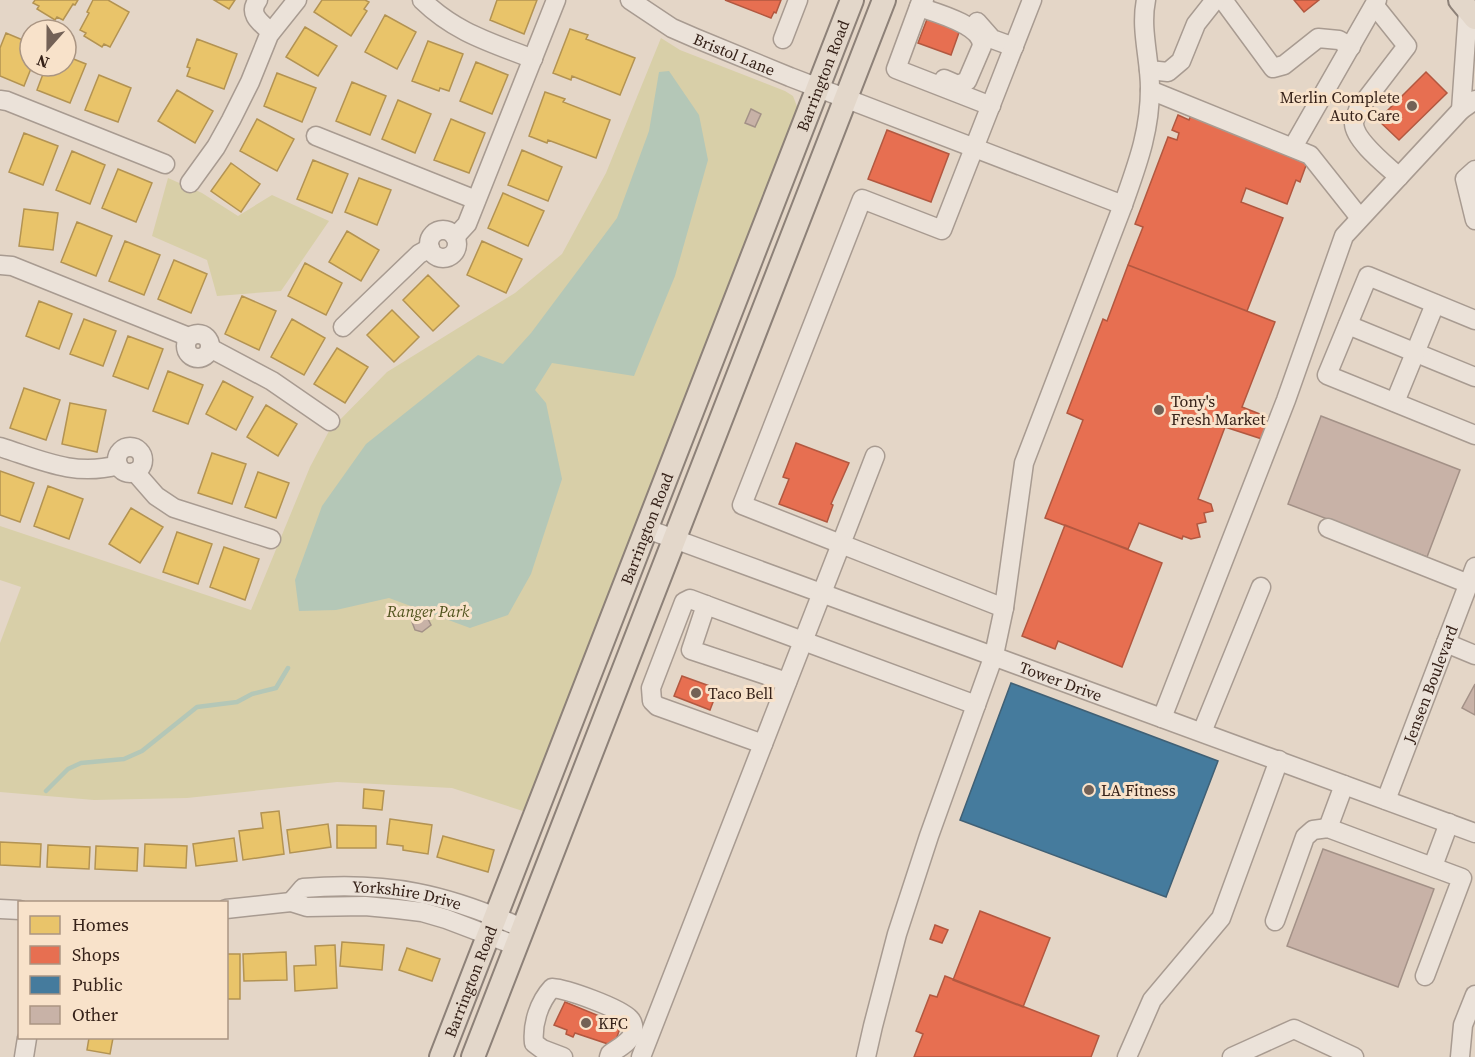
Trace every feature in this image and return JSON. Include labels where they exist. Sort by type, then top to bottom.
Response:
[{"type":"main road","name":"Barrington Road","points":[[441,1057],[852,0]]},
{"type":"main road","name":"Barrington Road","points":[[473,1057],[884,0]]},
{"type":"street","points":[[258,0],[254,9],[255,16],[271,32]]},
{"type":"street","points":[[422,0],[440,17],[470,35],[533,59]]},
{"type":"street","points":[[343,327],[419,254],[430,248],[438,256],[449,256],[456,248],[455,237],[466,224],[556,0]]},
{"type":"street","name":"Bristol Lane","points":[[630,0],[672,28],[819,88],[1123,205]]},
{"type":"street","points":[[783,39],[798,0]]},
{"type":"street","points":[[1004,608],[742,505],[862,199],[942,230],[1032,0]]},
{"type":"street","points":[[867,1057],[897,934],[929,836],[994,656],[1004,608],[1024,463],[1123,205],[1149,122],[1150,90],[1144,9],[1146,0]]},
{"type":"street","points":[[1149,70],[1168,72],[1181,61],[1196,24],[1215,0]]},
{"type":"street","points":[[1223,0],[1273,68],[1284,65],[1318,38],[1339,40],[1351,47]]},
{"type":"street","points":[[923,2],[971,18],[982,26],[992,39],[1014,47]]},
{"type":"street","points":[[923,2],[896,69],[991,106]]},
{"type":"street","points":[[923,2],[968,26],[982,40],[982,46],[967,81],[958,85],[933,75],[925,81]]},
{"type":"street","points":[[1293,147],[1379,2],[1407,46],[1358,110],[1354,122],[1356,133],[1362,141],[1399,177]]},
{"type":"street","points":[[189,183],[216,147],[231,120],[271,32],[289,3]]},
{"type":"street","points":[[1162,718],[1286,400],[1344,236],[1468,105],[1468,9]]},
{"type":"street","points":[[969,98],[992,39]]},
{"type":"street","points":[[1150,90],[1310,155],[1360,218]]},
{"type":"street","points":[[0,100],[165,164]]},
{"type":"street","points":[[316,136],[476,200]]},
{"type":"street","points":[[1475,170],[1465,179],[1475,220]]},
{"type":"street","points":[[0,265],[12,266],[189,337],[196,333],[204,335],[209,340],[210,348],[272,381],[330,421]]},
{"type":"street","points":[[1473,430],[1327,375],[1368,276],[1475,320]]},
{"type":"street","points":[[1395,402],[1435,304]]},
{"type":"street","points":[[1348,325],[1475,377]]},
{"type":"street","points":[[0,447],[74,470],[101,469],[118,465],[118,456],[123,450],[135,448],[141,454],[143,463],[135,472],[156,496],[174,508],[271,539]]},
{"type":"street","points":[[641,1057],[875,456]]},
{"type":"street","points":[[1328,528],[1472,576]]},
{"type":"street","name":"Tower Drive","points":[[647,529],[1475,833]]},
{"type":"street","name":"Jensen Boulevard","points":[[1386,800],[1472,576]]},
{"type":"street","points":[[1202,732],[1261,586]]},
{"type":"street","points":[[763,744],[657,706],[652,701],[651,688],[684,602],[690,599],[976,705]]},
{"type":"street","points":[[706,605],[691,650],[787,682]]},
{"type":"street","points":[[1446,643],[1475,655]]},
{"type":"street","points":[[1127,1057],[1152,1000],[1221,918],[1279,760]]},
{"type":"street","points":[[1328,828],[1344,785]]},
{"type":"street","points":[[1433,866],[1449,823]]},
{"type":"street","points":[[1275,921],[1305,837],[1313,830],[1328,828],[1433,866],[1462,878],[1425,976]]},
{"type":"street","name":"Yorkshire Drive","points":[[228,909],[291,902],[303,888],[338,885],[389,887],[450,900],[493,926],[520,938]]},
{"type":"street","points":[[0,909],[18,910]]},
{"type":"street","points":[[563,1057],[541,1053],[534,1043],[534,1026],[546,994],[552,988],[561,988],[610,1007],[630,1018],[634,1026],[633,1034],[609,1057]]},
{"type":"street","points":[[1460,1057],[1463,1025],[1475,995]]},
{"type":"street","points":[[1232,1057],[1294,1029],[1354,1057]]},
{"type":"street","points":[[24,1057],[27,1039]]},
{"type":"green space","name":"Ranger Park","points":[[661,38],[680,50],[785,91],[793,96],[798,109],[526,812],[452,788],[337,782],[187,798],[94,800],[0,792],[0,643],[21,587],[0,580],[0,526],[251,610],[310,467],[329,431],[387,372],[515,293],[562,254],[606,173]]},
{"type":"green space","points":[[168,178],[202,193],[238,216],[272,195],[329,221],[281,291],[217,296],[207,260],[152,236]]},
{"type":"shaded area","points":[[669,71],[699,115],[708,160],[675,276],[634,376],[552,363],[535,390],[546,403],[562,479],[531,574],[508,615],[470,628],[389,598],[336,610],[299,611],[295,580],[322,506],[366,444],[478,355],[503,364],[531,333],[617,218],[649,131],[659,72]]},
{"type":"building: Homes","points":[[35,0],[78,0],[64,18],[52,18],[37,9],[39,6],[33,3]]},
{"type":"building: Homes","points":[[93,0],[108,0],[129,12],[110,47],[104,44],[102,47],[84,36],[86,33],[80,30]]},
{"type":"building: Homes","points":[[214,0],[235,0],[229,9]]},
{"type":"building: Homes","points":[[322,0],[365,0],[369,2],[364,9],[367,11],[351,36],[314,12]]},
{"type":"building: Homes","points":[[497,0],[537,0],[524,34],[490,20]]},
{"type":"building: Homes","points":[[385,15],[416,32],[397,69],[365,52]]},
{"type":"building: Homes","points":[[305,27],[337,46],[318,76],[286,57]]},
{"type":"building: Homes","points":[[570,29],[588,35],[586,39],[635,58],[620,95],[572,76],[571,80],[553,73]]},
{"type":"building: Homes","points":[[6,33],[18,38],[18,78],[27,78],[24,86],[0,76],[0,48]]},
{"type":"building: Homes","points":[[197,39],[237,54],[224,89],[187,76],[190,68],[187,67]]},
{"type":"building: Homes","points":[[428,41],[463,54],[449,91],[440,88],[439,91],[412,81]]},
{"type":"building: Homes","points":[[78,61],[86,64],[70,103],[37,90],[42,78],[78,78]]},
{"type":"building: Homes","points":[[476,62],[508,75],[492,114],[460,101]]},
{"type":"building: Homes","points":[[277,73],[316,88],[302,122],[264,106]]},
{"type":"building: Homes","points":[[99,75],[131,88],[118,122],[85,110]]},
{"type":"building: Homes","points":[[352,82],[386,96],[370,135],[336,121]]},
{"type":"building: Homes","points":[[177,90],[213,111],[195,143],[158,121]]},
{"type":"building: Homes","points":[[545,92],[565,99],[563,102],[610,120],[596,158],[548,140],[547,143],[529,136]]},
{"type":"building: Homes","points":[[398,100],[431,114],[415,153],[382,139]]},
{"type":"building: Homes","points":[[257,119],[294,139],[277,171],[240,151]]},
{"type":"building: Homes","points":[[451,119],[485,133],[469,173],[434,160]]},
{"type":"building: Homes","points":[[24,133],[58,146],[43,185],[9,172]]},
{"type":"building: Homes","points":[[522,150],[562,167],[548,201],[508,185]]},
{"type":"building: Homes","points":[[72,151],[105,165],[90,204],[56,190]]},
{"type":"building: Homes","points":[[313,160],[348,174],[332,213],[297,199]]},
{"type":"building: Homes","points":[[231,163],[260,184],[241,212],[211,191]]},
{"type":"building: Homes","points":[[118,169],[152,183],[136,222],[102,208]]},
{"type":"building: Homes","points":[[359,178],[391,190],[377,225],[345,212]]},
{"type":"building: Homes","points":[[503,193],[544,211],[528,246],[488,228]]},
{"type":"building: Homes","points":[[24,209],[58,213],[53,250],[19,246]]},
{"type":"building: Homes","points":[[77,222],[112,236],[96,276],[61,262]]},
{"type":"building: Homes","points":[[347,231],[379,250],[361,281],[329,262]]},
{"type":"building: Homes","points":[[125,241],[160,255],[144,295],[109,281]]},
{"type":"building: Homes","points":[[482,241],[522,259],[506,293],[467,275]]},
{"type":"building: Homes","points":[[174,260],[207,274],[191,313],[158,299]]},
{"type":"building: Homes","points":[[305,263],[342,283],[326,315],[288,296]]},
{"type":"building: Homes","points":[[428,275],[459,306],[433,331],[403,300]]},
{"type":"building: Homes","points":[[242,296],[276,311],[259,350],[225,334]]},
{"type":"building: Homes","points":[[39,301],[72,314],[59,349],[26,336]]},
{"type":"building: Homes","points":[[392,310],[419,337],[394,362],[367,335]]},
{"type":"building: Homes","points":[[84,319],[116,331],[103,366],[70,354]]},
{"type":"building: Homes","points":[[292,319],[325,338],[304,375],[271,357]]},
{"type":"building: Homes","points":[[128,336],[163,349],[148,389],[113,376]]},
{"type":"building: Homes","points":[[337,348],[368,367],[345,403],[314,384]]},
{"type":"building: Homes","points":[[168,371],[203,385],[188,424],[153,411]]},
{"type":"building: Homes","points":[[223,381],[253,397],[236,430],[206,414]]},
{"type":"building: Homes","points":[[24,388],[60,400],[46,440],[10,428]]},
{"type":"building: Homes","points":[[70,403],[106,410],[97,452],[62,444]]},
{"type":"building: Homes","points":[[266,405],[297,424],[278,456],[247,437]]},
{"type":"building: Homes","points":[[212,453],[246,464],[232,504],[198,493]]},
{"type":"building: Homes","points":[[0,471],[34,483],[20,522],[0,515]]},
{"type":"building: Homes","points":[[258,472],[289,483],[276,518],[245,507]]},
{"type":"building: Homes","points":[[48,486],[83,499],[69,539],[34,526]]},
{"type":"building: Homes","points":[[131,508],[163,527],[140,563],[109,544]]},
{"type":"building: Homes","points":[[177,532],[212,544],[198,584],[163,572]]},
{"type":"building: Homes","points":[[224,547],[259,559],[245,600],[210,587]]},
{"type":"building: Homes","points":[[364,789],[384,791],[382,810],[363,808]]},
{"type":"building: Homes","points":[[279,811],[284,854],[243,860],[239,831],[263,828],[261,813]]},
{"type":"building: Homes","points":[[390,819],[432,825],[428,854],[403,850],[403,846],[387,844]]},
{"type":"building: Homes","points":[[328,824],[331,847],[290,853],[287,830]]},
{"type":"building: Homes","points":[[337,825],[376,826],[376,848],[337,848]]},
{"type":"building: Homes","points":[[443,836],[494,850],[488,872],[437,857]]},
{"type":"building: Homes","points":[[234,838],[237,861],[196,866],[193,844]]},
{"type":"building: Homes","points":[[0,842],[41,844],[40,867],[0,865]]},
{"type":"building: Homes","points":[[145,844],[187,846],[186,868],[144,866]]},
{"type":"building: Homes","points":[[48,845],[90,847],[89,869],[47,867]]},
{"type":"building: Homes","points":[[96,846],[138,848],[137,871],[95,869]]},
{"type":"building: Homes","points":[[342,942],[384,945],[382,970],[340,966]]},
{"type":"building: Homes","points":[[335,945],[337,988],[295,991],[294,966],[316,965],[315,946]]},
{"type":"building: Homes","points":[[407,948],[440,959],[432,981],[399,970]]},
{"type":"building: Homes","points":[[286,952],[287,980],[244,981],[243,954]]},
{"type":"building: Homes","points":[[228,954],[240,954],[240,999],[228,999]]},
{"type":"building: Homes","points":[[89,1039],[113,1039],[110,1054],[87,1050]]},
{"type":"building: Shops","points":[[725,0],[781,0],[776,13],[774,12],[771,18]]},
{"type":"building: Shops","points":[[1294,0],[1319,0],[1304,12]]},
{"type":"building: Shops","points":[[929,14],[961,27],[951,55],[918,43]]},
{"type":"building: Shops","name":"Merlin Complete Auto Care","points":[[1426,72],[1447,93],[1399,140],[1378,120]]},
{"type":"building: Shops","points":[[1178,115],[1189,120],[1191,115],[1308,160],[1300,182],[1296,180],[1287,204],[1246,188],[1241,202],[1283,218],[1247,311],[1128,265],[1143,227],[1135,224],[1168,137],[1177,140],[1179,133],[1172,130]]},
{"type":"building: Shops","points":[[887,130],[949,154],[931,202],[868,179]]},
{"type":"building: Shops","name":"Tony's Fresh Market","points":[[1128,265],[1275,322],[1242,407],[1270,418],[1262,439],[1225,427],[1198,499],[1211,504],[1213,511],[1204,513],[1206,522],[1197,524],[1200,537],[1191,539],[1183,536],[1182,539],[1139,523],[1128,549],[1045,518],[1083,420],[1067,413],[1103,319],[1107,321]]},
{"type":"building: Shops","points":[[796,443],[849,463],[831,504],[833,505],[827,522],[779,504],[789,479],[783,477]]},
{"type":"building: Shops","points":[[1065,525],[1162,563],[1122,667],[1058,641],[1055,649],[1022,636]]},
{"type":"building: Shops","name":"Taco Bell","points":[[682,676],[718,689],[710,710],[674,696]]},
{"type":"building: Shops","points":[[980,911],[1050,938],[1023,1007],[953,980]]},
{"type":"building: Shops","points":[[935,925],[948,930],[942,943],[930,939]]},
{"type":"building: Shops","points":[[945,976],[1099,1036],[1091,1057],[914,1057],[923,1034],[916,1031],[930,995],[937,997]]},
{"type":"building: Shops","name":"KFC","points":[[565,1002],[621,1025],[614,1046],[575,1033],[573,1037],[566,1034],[567,1030],[554,1025]]},
{"type":"building: Public","name":"LA Fitness","points":[[1011,683],[1218,761],[1166,897],[960,820]]},
{"type":"building: Other","points":[[751,109],[761,114],[755,127],[745,123]]},
{"type":"building: Other","points":[[1321,416],[1460,470],[1427,557],[1288,504]]},
{"type":"building: Other","points":[[420,615],[427,617],[431,625],[422,632],[415,630],[412,622]]},
{"type":"building: Other","points":[[1475,684],[1475,715],[1462,708]]},
{"type":"building: Other","points":[[1323,849],[1434,889],[1398,987],[1287,946]]},
{"type":"waterway","points":[[46,791],[68,769],[81,763],[124,759],[142,751],[197,707],[237,702],[252,694],[276,688],[288,668]]},
{"type":"place","name":"Merlin Complete Auto Care","points":[[1412,106]]},
{"type":"place","name":"Tony's Fresh Market","points":[[1159,410]]},
{"type":"place","name":"Taco Bell","points":[[696,693]]},
{"type":"place","name":"LA Fitness","points":[[1089,790]]},
{"type":"place","name":"KFC","points":[[586,1023]]}]
